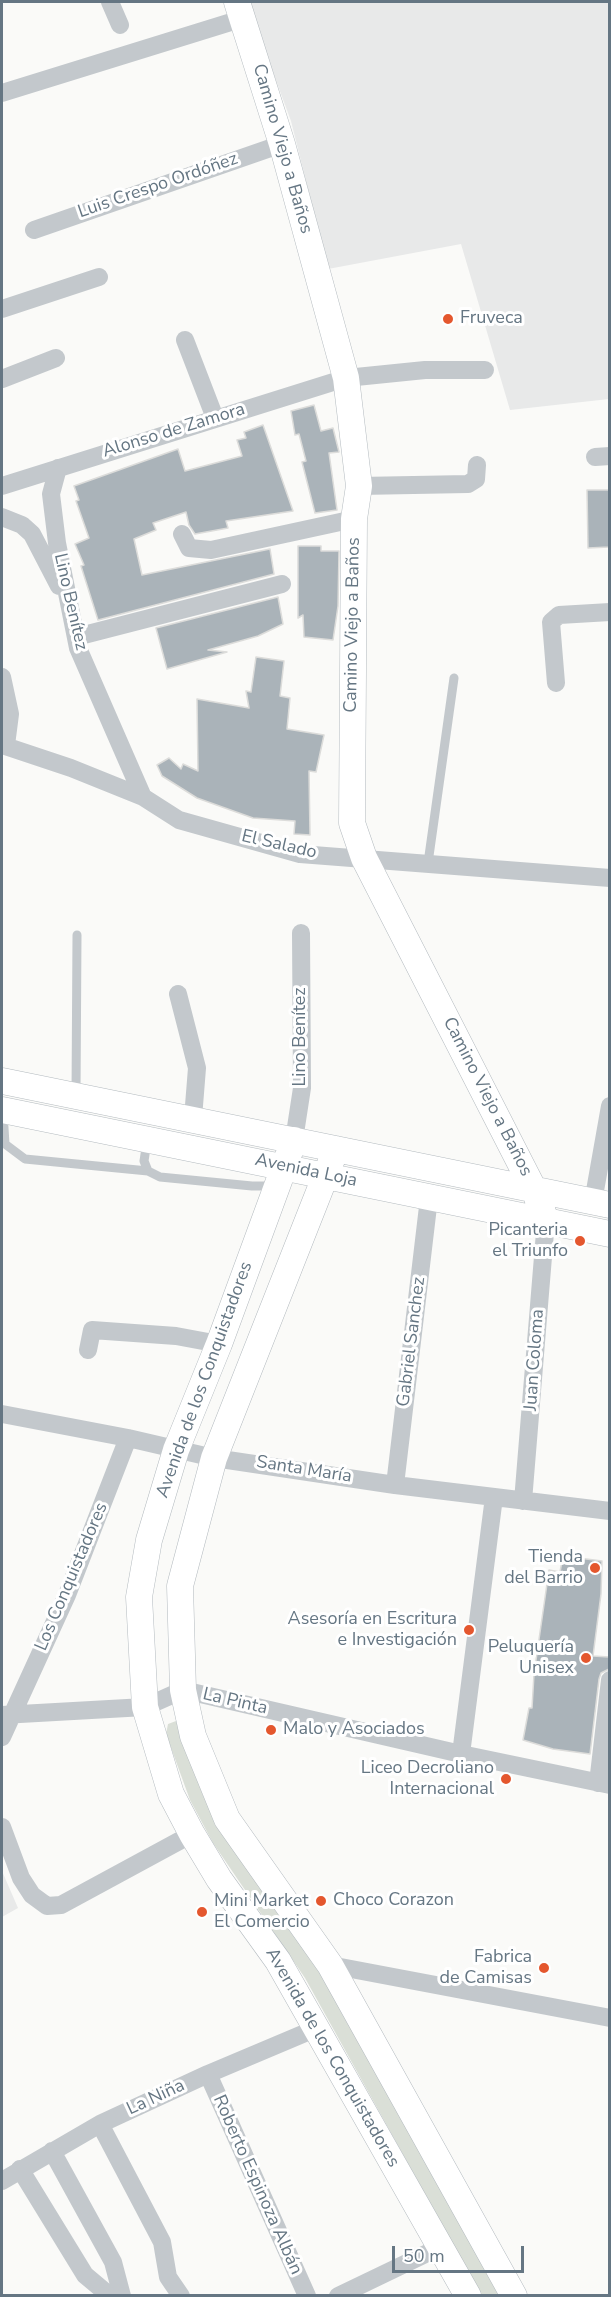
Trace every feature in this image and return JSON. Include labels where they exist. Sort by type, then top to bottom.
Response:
[{"type":"main road","name":"Camino Viejo a Baños","points":[[240,10],[282,144],[346,378],[359,486],[354,519],[352,823],[364,858],[534,1190],[546,1220]]},
{"type":"main road","name":"Avenida Loja","points":[[2,1081],[601,1203]]},
{"type":"main road","name":"Avenida Loja","points":[[2,1110],[147,1139],[281,1176],[325,1175],[609,1234]]},
{"type":"main road","name":"Avenida de los Conquistadores","points":[[294,1140],[219,1344],[176,1450],[149,1540],[140,1597],[145,1707],[171,1794],[192,1834],[219,1879],[278,1961],[468,2295]]},
{"type":"main road","name":"Avenida de los Conquistadores","points":[[336,1149],[214,1458],[180,1586],[183,1690],[193,1736],[227,1819],[330,1965],[514,2295]]},
{"type":"street","points":[[110,2],[120,25]]},
{"type":"street","points":[[2,93],[240,10]]},
{"type":"street","name":"Luis Crespo Ordóñez","points":[[34,230],[282,144]]},
{"type":"street","points":[[2,309],[99,277]]},
{"type":"street","points":[[185,340],[215,418]]},
{"type":"street","points":[[2,379],[56,358]]},
{"type":"street","name":"Alonso de Zamora","points":[[2,486],[346,378],[425,370],[485,370]]},
{"type":"street","points":[[359,486],[468,484],[476,479],[477,465]]},
{"type":"street","name":"Lino Benítez","points":[[58,468],[51,494],[67,602],[76,637],[143,797]]},
{"type":"street","points":[[2,517],[22,525],[32,534],[67,602]]},
{"type":"street","points":[[182,534],[189,548],[211,550],[354,519]]},
{"type":"street","points":[[76,637],[282,584]]},
{"type":"street","points":[[556,683],[551,622],[559,615],[609,612]]},
{"type":"street","points":[[2,677],[10,714],[4,745]]},
{"type":"street","name":"El Salado","points":[[4,745],[71,768],[143,797],[179,820],[289,851],[609,878]]},
{"type":"street","name":"Lino Benítez","points":[[294,1140],[302,1088],[301,933]]},
{"type":"street","points":[[178,994],[197,1068],[192,1118]]},
{"type":"street","points":[[601,1203],[609,1106]]},
{"type":"street","name":"Gabriel Sanchez","points":[[395,1485],[429,1198]]},
{"type":"street","name":"Juan Coloma","points":[[523,1501],[546,1220]]},
{"type":"street","points":[[88,1350],[92,1330],[176,1336],[219,1344]]},
{"type":"street","name":"Santa María","points":[[2,1414],[128,1438],[214,1458],[395,1485],[609,1511]]},
{"type":"street","name":"Los Conquistadores","points":[[2,1737],[7,1715],[67,1595],[128,1438]]},
{"type":"street","points":[[461,1754],[494,1497]]},
{"type":"street","points":[[604,1784],[609,1680]]},
{"type":"street","name":"La Pinta","points":[[7,1715],[145,1707],[183,1690],[461,1754],[604,1784]]},
{"type":"street","points":[[2,1827],[21,1878],[32,1895],[47,1906],[61,1905],[192,1834]]},
{"type":"street","points":[[330,1965],[609,2018]]},
{"type":"street","name":"La Niña","points":[[2,2181],[100,2124],[208,2074],[317,2028]]},
{"type":"street","name":"Roberto Espinoza Albán","points":[[208,2074],[307,2295]]},
{"type":"street","points":[[100,2124],[162,2242],[168,2277],[181,2295]]},
{"type":"street","points":[[52,2151],[113,2262],[122,2295]]},
{"type":"street","points":[[20,2169],[85,2275],[110,2295]]},
{"type":"street","points":[[338,2295],[440,2247]]},
{"type":"lane","points":[[428,863],[454,678]]},
{"type":"lane","points":[[76,1096],[77,935]]},
{"type":"lane","points":[[2,1110],[5,1144],[25,1159],[148,1172],[160,1177],[252,1186],[281,1176]]},
{"type":"lane","points":[[147,1139],[144,1161],[148,1172]]},
{"type":"shaded area","points":[[247,2],[609,2],[609,399],[510,410],[461,244],[328,269],[291,121]]},
{"type":"shaded area","points":[[176,1721],[203,1795],[225,1835],[319,1970],[500,2295],[481,2295],[305,1978],[213,1843],[190,1800],[166,1734],[168,1724]]},
{"type":"shaded area","points":[[2,1871],[18,1908],[2,1917]]},
{"type":"building","points":[[314,405],[321,431],[333,428],[339,452],[329,453],[337,510],[315,513],[302,462],[306,461],[299,434],[295,435],[291,411]]},
{"type":"building","points":[[263,425],[293,511],[226,521],[228,528],[195,534],[189,525],[186,512],[153,523],[156,530],[134,539],[142,575],[270,549],[274,574],[98,620],[81,566],[84,565],[75,544],[89,538],[76,501],[79,500],[74,486],[178,449],[185,471],[242,456],[237,440],[246,438],[244,432]]},
{"type":"building","points":[[587,490],[609,490],[609,547],[588,548]]},
{"type":"building","points":[[298,546],[321,546],[321,551],[339,551],[338,606],[333,640],[304,637],[303,615],[298,618]]},
{"type":"building","points":[[278,597],[283,624],[258,636],[208,650],[227,652],[167,669],[156,628]]},
{"type":"building","points":[[256,657],[284,661],[280,696],[290,698],[287,729],[324,735],[316,772],[309,771],[310,835],[294,834],[295,821],[253,818],[197,798],[162,776],[157,765],[169,758],[181,769],[183,764],[198,771],[197,699],[249,708],[246,691],[251,692]]},
{"type":"building","points":[[563,1556],[602,1561],[601,1594],[593,1656],[609,1657],[609,1669],[601,1673],[599,1679],[590,1754],[553,1749],[523,1740],[529,1708],[532,1708],[534,1674],[549,1570],[560,1572]]},
{"type":"place","name":"Fruveca","points":[[448,319]]},
{"type":"place","name":"Picanteria el Triunfo","points":[[580,1241]]},
{"type":"place","name":"Tienda del Barrio","points":[[595,1568]]},
{"type":"place","name":"Asesoría en Escritura e Investigación","points":[[469,1630]]},
{"type":"place","name":"Peluquería Unisex","points":[[586,1658]]},
{"type":"place","name":"Malo y Asociados","points":[[271,1730]]},
{"type":"place","name":"Liceo Decroliano Internacional","points":[[506,1779]]},
{"type":"place","name":"Choco Corazon","points":[[321,1901]]},
{"type":"place","name":"Mini Market El Comercio","points":[[202,1912]]},
{"type":"place","name":"Fabrica de Camisas","points":[[544,1968]]}]
